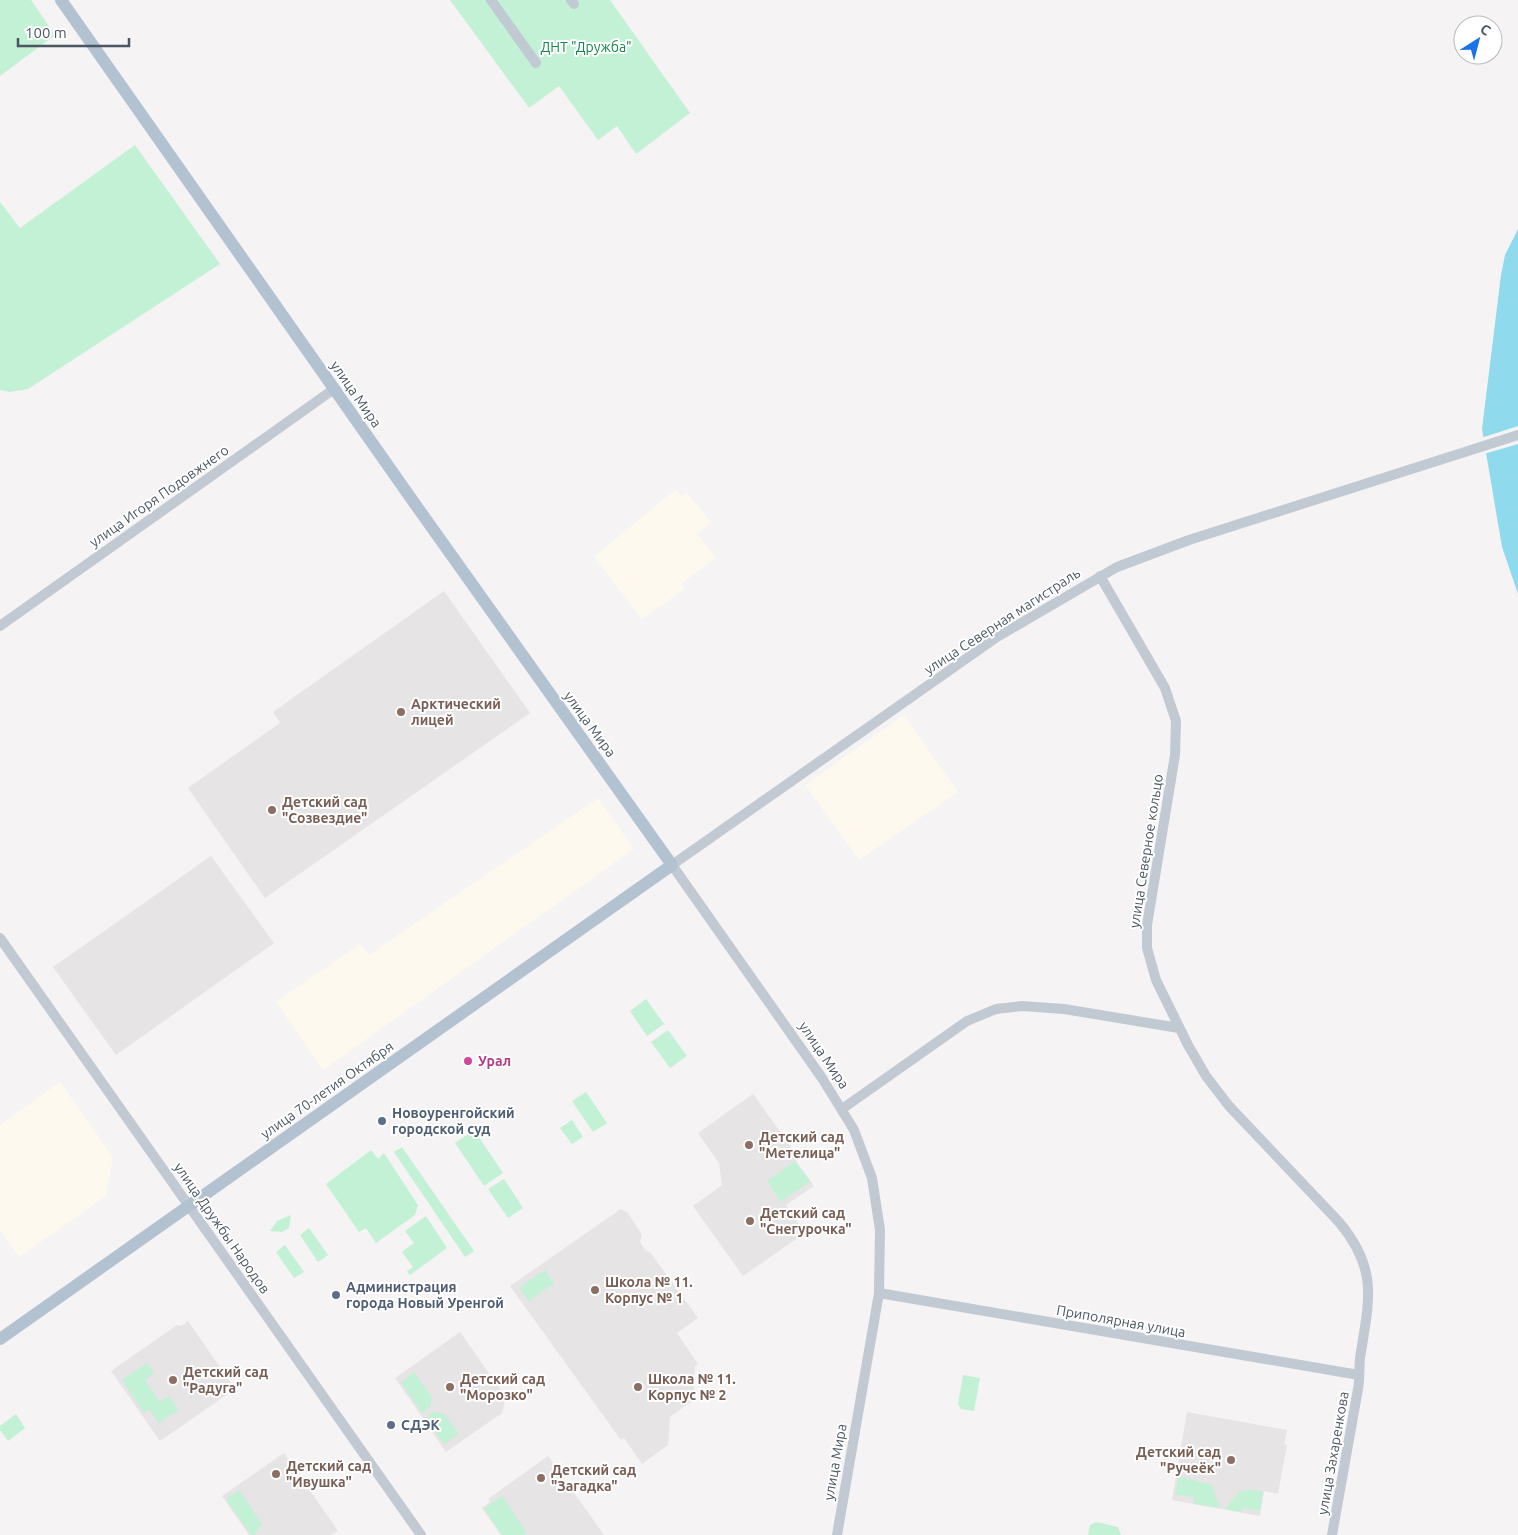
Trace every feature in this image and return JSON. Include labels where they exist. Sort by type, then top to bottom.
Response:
[{"type":"main road","name":"улица Мира","points":[[61,0],[672,865]]},
{"type":"main road","name":"улица 70-летия Октября","points":[[0,1339],[672,865]]},
{"type":"street","points":[[491,0],[536,63]]},
{"type":"street","name":"улица Игоря Подовжнего","points":[[0,626],[334,389]]},
{"type":"street","name":"улица Северная магистраль","points":[[672,865],[997,637],[1100,576],[1160,550],[1518,435]]},
{"type":"street","name":"улица Северное кольцо","points":[[1100,576],[1164,688],[1176,721],[1175,755],[1146,937],[1156,980],[1196,1061],[1217,1092],[1339,1222],[1360,1252],[1366,1270],[1368,1290],[1359,1375]]},
{"type":"street","name":"улица Мира","points":[[672,865],[779,1015],[842,1109],[861,1147],[874,1190],[881,1250],[879,1293],[837,1535]]},
{"type":"street","name":"улица Дружбы Народов","points":[[0,938],[421,1535]]},
{"type":"street","points":[[842,1109],[967,1021],[996,1009],[1022,1006],[1064,1009],[1179,1028]]},
{"type":"street","name":"Приполярная улица","points":[[879,1293],[1359,1375]]},
{"type":"street","name":"улица Захаренкова","points":[[1332,1535],[1358,1394],[1359,1375]]},
{"type":"shaded area","points":[[676,489],[682,497],[687,493],[711,522],[697,534],[716,558],[681,584],[685,589],[642,619],[594,557]]},
{"type":"shaded area","name":"Арктический лицей","points":[[444,591],[530,713],[265,898],[188,788],[280,723],[273,712]]},
{"type":"shaded area","points":[[904,715],[958,792],[859,860],[805,785]]},
{"type":"shaded area","points":[[598,798],[634,849],[323,1070],[276,1002],[360,944],[369,955]]},
{"type":"shaded area","points":[[211,856],[274,943],[116,1055],[53,967]]},
{"type":"shaded area","points":[[60,1082],[113,1157],[106,1196],[19,1257],[0,1230],[0,1125]]},
{"type":"shaded area","points":[[753,1094],[799,1158],[796,1161],[814,1186],[786,1205],[805,1233],[743,1276],[693,1206],[722,1185],[719,1163],[698,1133]]},
{"type":"shaded area","points":[[621,1209],[628,1213],[642,1235],[640,1242],[646,1251],[650,1252],[698,1318],[677,1333],[698,1364],[695,1366],[693,1400],[670,1417],[668,1445],[642,1464],[624,1438],[621,1440],[510,1286]]},
{"type":"shaded area","name":"Детский сад \"Радуга\"","points":[[188,1321],[235,1389],[160,1441],[111,1371],[177,1325],[181,1326]]},
{"type":"shaded area","name":"Детский сад \"Морозко\"","points":[[460,1332],[506,1397],[502,1413],[446,1452],[395,1378]]},
{"type":"shaded area","name":"Детский сад \"Ручеёк\"","points":[[1187,1412],[1287,1430],[1284,1444],[1287,1445],[1278,1494],[1264,1491],[1260,1516],[1172,1500]]},
{"type":"shaded area","name":"Детский сад \"Ивушка\"","points":[[284,1453],[338,1531],[331,1535],[249,1535],[222,1496]]},
{"type":"shaded area","name":"Детский сад \"Загадка\"","points":[[548,1456],[604,1535],[501,1535],[482,1508],[490,1502],[488,1499]]},
{"type":"green space","points":[[0,0],[31,0],[55,35],[0,76]]},
{"type":"green space","name":"ДНТ \"Дружба\"","points":[[450,0],[610,0],[690,113],[636,154],[617,126],[598,140],[559,86],[529,108]]},
{"type":"green space","points":[[135,145],[220,264],[28,389],[9,392],[0,390],[0,202],[20,228]]},
{"type":"green space","points":[[646,999],[664,1024],[647,1036],[630,1011]]},
{"type":"green space","points":[[668,1030],[687,1056],[670,1068],[651,1042]]},
{"type":"green space","points":[[586,1092],[607,1123],[593,1132],[572,1101]]},
{"type":"green space","points":[[572,1120],[583,1137],[572,1144],[560,1128]]},
{"type":"green space","points":[[474,1130],[503,1173],[484,1186],[455,1143]]},
{"type":"green space","points":[[402,1147],[474,1251],[465,1257],[394,1152]]},
{"type":"green space","points":[[371,1150],[378,1159],[384,1153],[418,1205],[415,1215],[376,1243],[366,1228],[359,1232],[326,1184]]},
{"type":"green space","points":[[795,1161],[810,1181],[781,1202],[767,1181]]},
{"type":"green space","points":[[504,1179],[523,1208],[508,1218],[488,1189]]},
{"type":"green space","points":[[291,1215],[289,1228],[282,1232],[270,1231],[277,1221]]},
{"type":"green space","points":[[426,1216],[447,1248],[410,1275],[407,1271],[413,1267],[402,1252],[414,1243],[405,1231]]},
{"type":"green space","points":[[309,1228],[328,1255],[318,1262],[300,1235]]},
{"type":"green space","points":[[285,1245],[304,1272],[294,1278],[276,1252]]},
{"type":"green space","points":[[545,1270],[554,1283],[529,1301],[519,1288]]},
{"type":"green space","points":[[147,1363],[154,1373],[145,1380],[160,1402],[169,1396],[178,1410],[159,1423],[149,1409],[144,1413],[122,1380]]},
{"type":"green space","points":[[414,1372],[432,1397],[430,1407],[422,1413],[401,1382]]},
{"type":"green space","points":[[963,1375],[980,1378],[974,1411],[961,1409],[958,1404]]},
{"type":"green space","points":[[433,1412],[443,1413],[459,1434],[444,1444],[425,1418]]},
{"type":"green space","points":[[16,1414],[25,1428],[8,1441],[0,1430],[0,1426]]},
{"type":"green space","points":[[1179,1476],[1212,1485],[1220,1508],[1194,1504],[1194,1497],[1175,1494]]},
{"type":"green space","points":[[1249,1489],[1263,1492],[1260,1511],[1243,1508],[1242,1512],[1225,1509],[1241,1490],[1249,1491]]},
{"type":"green space","points":[[239,1490],[262,1524],[255,1533],[256,1535],[251,1535],[226,1499]]},
{"type":"green space","points":[[502,1496],[527,1533],[524,1535],[502,1535],[484,1509]]},
{"type":"green space","points":[[1096,1522],[1118,1527],[1121,1535],[1088,1535],[1090,1525]]},
{"type":"water","points":[[1518,229],[1518,594],[1502,547],[1482,429],[1501,275],[1505,255]]},
{"type":"pier","points":[[1518,426],[1518,444],[1484,454],[1481,438]]},
{"type":"place","name":"Арктический лицей","points":[[401,712]]},
{"type":"place","name":"Детский сад \"Созвездие\"","points":[[272,810]]},
{"type":"place","name":"Урал","points":[[468,1061]]},
{"type":"place","name":"Новоуренгойский городской суд","points":[[382,1121]]},
{"type":"place","name":"Детский сад \"Метелица\"","points":[[749,1145]]},
{"type":"place","name":"Детский сад \"Снегурочка\"","points":[[750,1221]]},
{"type":"place","name":"Школа № 11. Корпус № 1","points":[[595,1290]]},
{"type":"place","name":"Администрация города Новый Уренгой","points":[[336,1295]]},
{"type":"place","name":"Детский сад \"Радуга\"","points":[[173,1380]]},
{"type":"place","name":"Детский сад \"Морозко\"","points":[[450,1387]]},
{"type":"place","name":"Школа № 11. Корпус № 2","points":[[638,1387]]},
{"type":"place","name":"СДЭК","points":[[391,1425]]},
{"type":"place","name":"Детский сад \"Ручеёк\"","points":[[1231,1460]]},
{"type":"place","name":"Детский сад \"Ивушка\"","points":[[276,1474]]},
{"type":"place","name":"Детский сад \"Загадка\"","points":[[541,1478]]}]
